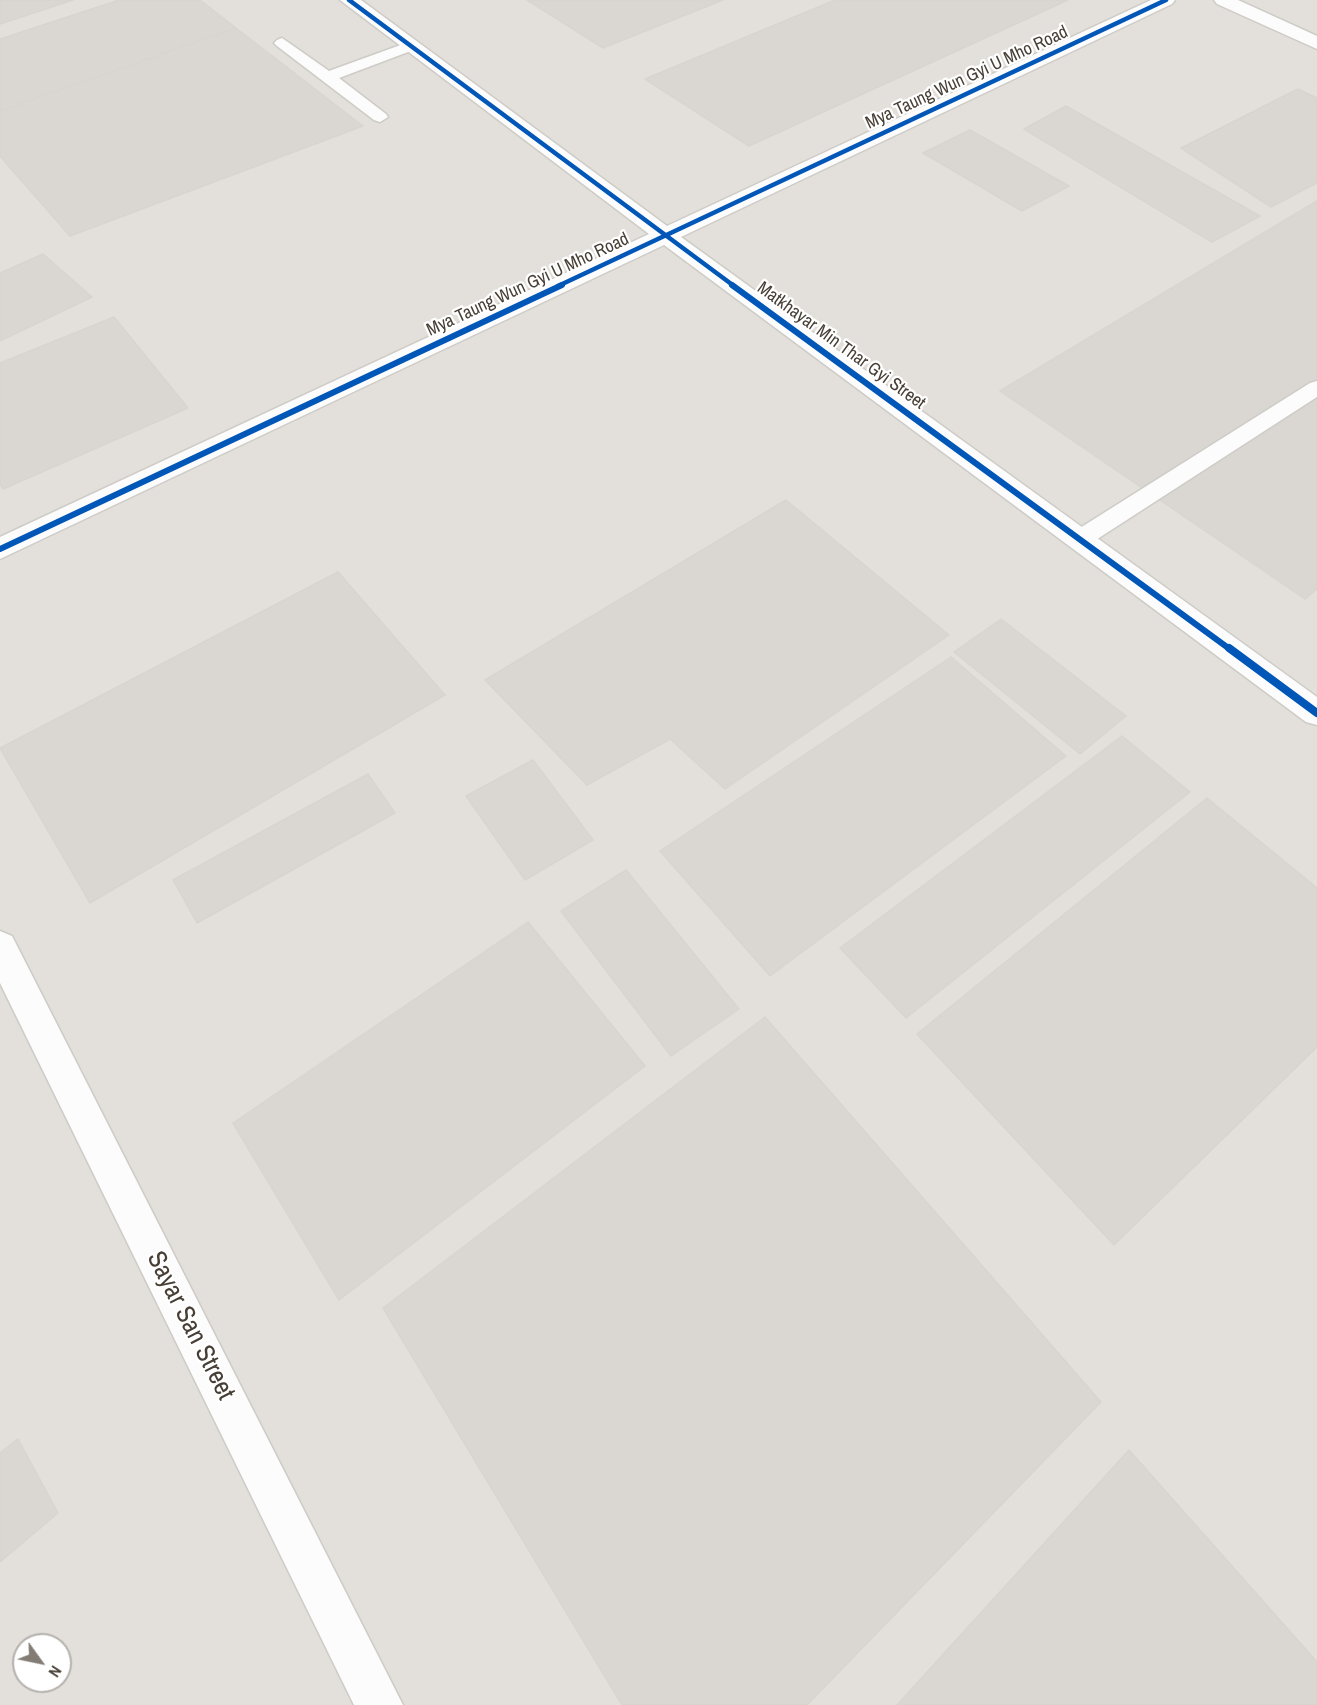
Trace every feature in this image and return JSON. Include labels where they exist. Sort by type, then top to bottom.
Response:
[{"type":"street","name":"Matkhayar Min Thar Gyi Street","points":[[349,0],[667,237],[1317,713]]},
{"type":"street","name":"Mya Taung Wun Gyi U Mho Road","points":[[0,549],[667,237],[1166,0]]},
{"type":"street","points":[[1223,0],[1317,43]]},
{"type":"street","name":"Sayar San Street","points":[[0,947],[379,1705]]},
{"type":"lane","points":[[282,43],[381,117]]},
{"type":"lane","points":[[328,77],[411,46]]},
{"type":"lane","points":[[1080,539],[1317,388]]},
{"type":"shaded area","points":[[0,0],[1317,0],[1317,1705],[0,1705]]},
{"type":"building","points":[[0,0],[73,0],[0,24]]},
{"type":"building","points":[[119,0],[200,0],[236,28],[0,111],[0,39]]},
{"type":"building","points":[[527,0],[723,0],[603,48]]},
{"type":"building","points":[[835,0],[1068,0],[749,146],[645,79]]},
{"type":"building","points":[[236,28],[363,126],[70,236],[0,156],[0,111]]},
{"type":"building","points":[[1298,89],[1317,98],[1317,183],[1271,207],[1181,148]]},
{"type":"building","points":[[1066,106],[1260,216],[1212,242],[1024,129]]},
{"type":"building","points":[[970,130],[1069,186],[1022,211],[923,153]]},
{"type":"building","points":[[1317,201],[1317,589],[1305,599],[1000,391]]},
{"type":"building","points":[[43,254],[92,297],[0,341],[0,273]]},
{"type":"building","points":[[114,317],[188,408],[3,489],[0,484],[0,363]]},
{"type":"building","points":[[786,500],[949,635],[725,789],[670,739],[587,785],[485,680]]},
{"type":"building","points":[[338,572],[445,695],[90,903],[0,748]]},
{"type":"building","points":[[1001,619],[1126,716],[1080,754],[954,652]]},
{"type":"building","points":[[951,657],[1066,756],[770,976],[660,851]]},
{"type":"building","points":[[1122,736],[1190,792],[906,1018],[840,948]]},
{"type":"building","points":[[533,760],[593,840],[525,880],[466,796]]},
{"type":"building","points":[[368,774],[395,813],[197,923],[173,880]]},
{"type":"building","points":[[1207,798],[1317,888],[1317,1047],[1114,1245],[917,1034]]},
{"type":"building","points":[[626,870],[739,1009],[671,1056],[561,911]]},
{"type":"building","points":[[528,922],[645,1066],[339,1300],[233,1123]]},
{"type":"building","points":[[765,1017],[1101,1402],[807,1705],[622,1705],[383,1308]]},
{"type":"building","points":[[18,1439],[58,1513],[0,1562],[0,1453]]},
{"type":"building","points":[[1129,1450],[1317,1662],[1317,1705],[897,1705]]},
{"type":"cycle path","points":[[349,0],[667,237],[1317,713]]},
{"type":"cycle path","points":[[0,549],[1166,0]]}]
